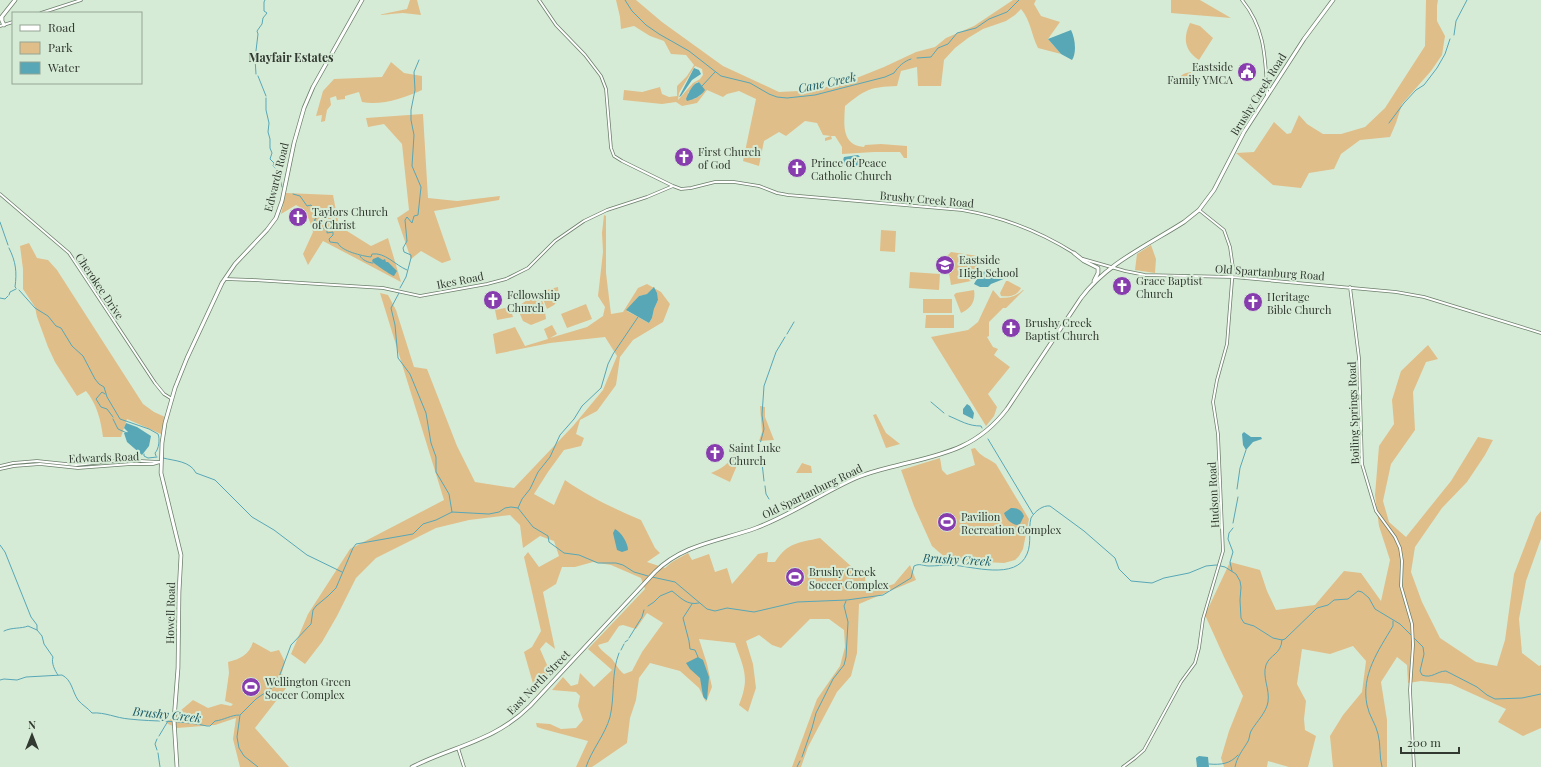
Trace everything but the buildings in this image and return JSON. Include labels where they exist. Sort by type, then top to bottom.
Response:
[{"type":"main road","points":[[4,25],[1,16],[15,0]]},
{"type":"main road","name":"Edwards Road","points":[[160,462],[163,432],[172,399],[194,342],[225,279],[235,264],[267,230],[276,218],[282,201],[296,132],[304,108],[315,84],[362,0]]},
{"type":"main road","name":"Brushy Creek Road","points":[[1112,267],[1184,222],[1199,210],[1217,185],[1244,132],[1304,39],[1333,0]]},
{"type":"main road","points":[[1074,253],[1084,261],[1098,268],[1098,273],[1090,287]]},
{"type":"main road","name":"Old Spartanburg Road","points":[[653,574],[671,558],[684,551],[764,525],[863,475],[950,452],[978,438],[991,427],[1007,409],[1090,287],[1112,267]]},
{"type":"main road","name":"Howell Road","points":[[160,462],[161,477],[181,555],[178,668],[174,717],[177,767]]},
{"type":"main road","name":"East North Street","points":[[412,767],[494,733],[524,712],[653,574]]},
{"type":"street","points":[[43,12],[81,0]]},
{"type":"street","name":"Brushy Creek Road","points":[[539,0],[556,25],[585,55],[601,76],[606,89],[611,148],[614,156],[673,186],[685,189],[711,182],[734,182],[759,186],[777,193],[788,195],[962,210],[992,216],[1023,226],[1044,235],[1090,262],[1112,267]]},
{"type":"street","points":[[1242,0],[1252,15],[1263,43],[1266,58],[1267,98]]},
{"type":"street","points":[[0,25],[12,22]]},
{"type":"street","points":[[1267,82],[1269,84],[1276,84]]},
{"type":"street","points":[[1267,87],[1271,91]]},
{"type":"street","name":"Ikes Road","points":[[225,279],[383,288],[420,296],[487,284],[506,279],[528,268],[558,238],[584,221],[607,210],[641,200],[673,186]]},
{"type":"street","name":"Cherokee Drive","points":[[0,194],[69,253],[158,387],[164,394],[172,399]]},
{"type":"street","name":"Hudson Road","points":[[1123,767],[1144,750],[1181,682],[1193,666],[1198,652],[1203,620],[1221,560],[1223,541],[1218,434],[1213,398],[1227,344],[1233,262],[1227,236],[1224,230],[1199,210]]},
{"type":"street","name":"Old Spartanburg Road","points":[[1112,267],[1146,275],[1233,277],[1396,292],[1424,297],[1541,333]]},
{"type":"street","name":"Boiling Springs Road","points":[[1350,287],[1359,358],[1362,464],[1376,512],[1395,537],[1400,548],[1402,561],[1401,586],[1411,617],[1413,631],[1410,690],[1414,767]]},
{"type":"street","name":"Edwards Road","points":[[0,466],[37,460],[76,464],[121,460],[160,462]]},
{"type":"street","name":"Edwards Road","points":[[0,469],[29,464],[84,468],[131,464],[153,464],[160,462]]},
{"type":"street","points":[[458,748],[464,767]]},
{"type":"green space","points":[[410,0],[417,0],[421,15],[403,13],[378,15],[407,9]]},
{"type":"green space","points":[[616,0],[636,0],[662,22],[723,66],[779,92],[799,91],[839,85],[916,52],[935,47],[946,38],[974,26],[1013,0],[1036,0],[1034,4],[1041,16],[1060,22],[1048,39],[1061,54],[1038,48],[1027,18],[1021,9],[1006,21],[983,29],[955,48],[944,60],[941,86],[918,86],[917,67],[901,71],[897,86],[874,88],[864,92],[845,106],[844,120],[846,132],[851,142],[864,147],[865,145],[881,144],[907,146],[907,158],[904,158],[900,152],[842,154],[842,147],[835,136],[823,135],[817,123],[805,121],[786,136],[779,132],[764,141],[759,166],[743,161],[756,99],[739,91],[727,94],[723,97],[707,90],[697,103],[682,106],[676,102],[662,104],[623,100],[624,90],[642,92],[660,87],[662,94],[669,97],[677,96],[677,86],[687,76],[694,65],[686,55],[671,54],[664,41],[650,36],[634,26],[621,29]],"holes":[[[695,66],[702,69],[703,75],[700,79],[693,83],[678,100],[679,93]],[[697,82],[699,82],[704,90],[701,95],[694,99],[688,93]]]},
{"type":"green space","points":[[1171,0],[1200,0],[1231,18],[1171,13]]},
{"type":"green space","points":[[1426,0],[1438,0],[1437,21],[1445,36],[1442,55],[1431,71],[1402,104],[1390,137],[1360,140],[1341,154],[1334,169],[1309,173],[1301,188],[1273,185],[1236,153],[1254,152],[1274,122],[1287,134],[1291,133],[1299,115],[1307,124],[1323,134],[1341,134],[1365,127],[1385,108],[1425,46]]},
{"type":"green space","points":[[1190,23],[1200,26],[1213,38],[1199,60],[1190,52],[1186,43],[1186,34]]},
{"type":"green space","points":[[391,62],[404,73],[422,76],[422,90],[408,96],[377,103],[362,102],[359,92],[345,96],[345,99],[337,100],[336,96],[330,98],[331,105],[327,110],[325,121],[321,122],[322,115],[316,116],[323,91],[334,79],[382,77]]},
{"type":"green space","points":[[1191,72],[1190,84],[1179,82],[1182,75]]},
{"type":"green space","points":[[423,114],[428,198],[457,201],[500,196],[499,200],[434,211],[451,260],[442,263],[421,251],[411,259],[397,218],[409,210],[402,144],[384,124],[368,127],[366,118]]},
{"type":"green space","points":[[831,136],[832,139],[825,141],[825,138]]},
{"type":"green space","points":[[286,193],[333,195],[339,226],[371,246],[388,238],[401,282],[323,241],[308,265],[303,254],[313,232],[311,224],[308,216],[300,207],[296,205],[281,214]]},
{"type":"green space","points":[[604,215],[606,216],[606,273],[611,314],[623,312],[638,288],[647,284],[653,288],[648,294],[639,296],[627,311],[649,323],[658,300],[654,288],[661,292],[670,304],[663,322],[633,340],[620,357],[616,385],[597,411],[580,420],[576,434],[584,438],[581,446],[564,450],[534,494],[554,505],[565,480],[602,502],[641,520],[655,548],[660,553],[647,562],[665,568],[672,562],[688,553],[692,560],[709,554],[715,572],[727,568],[732,584],[758,554],[768,552],[767,562],[775,562],[784,551],[794,544],[820,538],[853,568],[865,573],[866,593],[894,584],[910,565],[916,580],[859,604],[857,653],[851,676],[837,692],[808,747],[801,767],[792,767],[817,699],[840,666],[845,647],[844,630],[829,619],[810,619],[781,648],[772,645],[759,635],[746,641],[753,664],[756,688],[748,712],[739,705],[745,680],[743,667],[735,643],[699,639],[712,687],[706,702],[699,688],[680,671],[650,663],[639,678],[636,700],[630,718],[627,743],[592,767],[576,767],[588,741],[537,727],[536,723],[550,724],[561,729],[576,728],[583,720],[578,706],[580,696],[576,692],[552,690],[563,677],[571,686],[578,684],[580,673],[594,687],[612,670],[588,649],[645,589],[641,578],[611,565],[593,562],[575,567],[562,567],[556,584],[543,592],[555,649],[546,642],[540,649],[551,674],[536,694],[524,652],[532,647],[541,631],[524,557],[528,552],[539,567],[559,556],[554,541],[540,536],[523,548],[520,525],[510,515],[469,520],[436,528],[376,558],[356,578],[322,642],[305,664],[291,654],[308,614],[350,549],[444,500],[380,293],[388,295],[396,310],[414,367],[427,369],[457,446],[475,482],[514,488],[573,426],[603,390],[617,356],[605,337],[550,343],[496,354],[493,334],[515,327],[525,346],[548,339],[544,329],[552,325],[557,334],[550,338],[587,327],[603,316],[605,307],[598,296],[603,252],[602,233]],"holes":[[[647,613],[663,623],[642,652],[632,671],[624,674],[598,645],[608,642],[619,626],[623,625],[636,629]]]},
{"type":"green space","points":[[881,230],[896,231],[895,252],[880,251]]},
{"type":"green space","points":[[29,243],[37,258],[48,260],[57,270],[143,404],[154,412],[165,417],[161,434],[127,419],[121,437],[103,437],[100,419],[93,401],[86,391],[77,396],[55,362],[37,317],[35,307],[23,289],[23,269],[20,246]]},
{"type":"green space","points":[[1151,245],[1156,259],[1155,273],[1135,270],[1137,254]]},
{"type":"green space","points":[[951,252],[978,256],[976,274],[971,281],[951,285],[947,256]]},
{"type":"green space","points":[[910,272],[940,274],[939,290],[909,288]]},
{"type":"green space","points":[[1006,281],[1021,288],[1017,293],[1012,295],[1001,296],[1000,293]]},
{"type":"green space","points":[[558,287],[559,299],[554,305],[547,309],[541,294],[542,291]]},
{"type":"green space","points":[[974,290],[972,304],[968,309],[961,313],[954,295],[956,293]]},
{"type":"green space","points":[[993,290],[1000,298],[1007,298],[1012,297],[1024,290],[989,322],[989,336],[987,337],[993,347],[998,349],[994,355],[1010,367],[988,394],[997,407],[994,416],[986,426],[931,337],[968,330],[978,322]]},
{"type":"green space","points":[[540,296],[544,305],[546,319],[531,325],[523,321],[519,312],[520,305],[527,300]]},
{"type":"green space","points":[[923,299],[952,299],[952,313],[923,313]]},
{"type":"green space","points":[[586,304],[592,319],[567,328],[561,314]]},
{"type":"green space","points":[[510,307],[513,317],[497,320],[495,310]]},
{"type":"green space","points":[[926,315],[954,315],[954,328],[925,328]]},
{"type":"green space","points":[[1428,345],[1438,359],[1426,362],[1413,392],[1415,430],[1391,464],[1383,501],[1389,522],[1406,537],[1451,481],[1478,437],[1493,440],[1467,482],[1442,508],[1415,547],[1411,572],[1422,602],[1440,638],[1476,662],[1497,666],[1505,640],[1514,574],[1536,517],[1541,511],[1541,539],[1526,581],[1519,619],[1522,653],[1539,666],[1541,665],[1541,728],[1523,736],[1498,722],[1506,709],[1451,684],[1421,681],[1408,683],[1407,665],[1397,657],[1381,682],[1387,720],[1387,767],[1333,767],[1330,736],[1343,715],[1362,692],[1366,661],[1353,646],[1330,654],[1302,649],[1297,684],[1306,701],[1304,719],[1305,730],[1316,736],[1308,767],[1289,767],[1268,761],[1267,767],[1224,767],[1221,758],[1229,731],[1243,696],[1205,615],[1230,562],[1260,570],[1267,591],[1276,610],[1315,605],[1344,571],[1361,573],[1381,601],[1390,560],[1379,526],[1375,495],[1379,446],[1394,424],[1392,400],[1401,371]]},
{"type":"green space","points":[[760,406],[765,407],[765,417],[774,440],[759,441],[762,432]]},
{"type":"green space","points":[[876,414],[886,433],[900,444],[886,448],[873,415]]},
{"type":"green space","points":[[975,448],[982,456],[996,464],[1029,519],[1023,549],[1015,560],[1004,563],[948,560],[932,546],[914,506],[901,470],[940,458],[942,470],[947,475],[975,465],[971,449]]},
{"type":"green space","points":[[734,454],[738,463],[730,482],[711,473],[724,466]]},
{"type":"green space","points":[[802,463],[811,466],[812,473],[796,473]]},
{"type":"green space","points":[[253,642],[271,652],[279,650],[285,662],[281,675],[282,674],[290,683],[255,728],[289,767],[240,767],[233,739],[236,718],[215,725],[177,728],[166,723],[193,700],[208,708],[221,704],[231,706],[233,704],[225,701],[229,673],[228,662],[244,656]]},
{"type":"water","points":[[1071,30],[1075,45],[1075,53],[1072,60],[1061,54],[1048,39]]},
{"type":"water","points":[[694,68],[699,70],[701,74],[692,80],[679,97]]},
{"type":"water","points":[[699,82],[705,90],[699,96],[687,101],[686,99],[691,89]]},
{"type":"water","points":[[858,155],[861,158],[861,162],[857,166],[850,169],[845,167],[843,161],[844,157]]},
{"type":"water","points":[[378,257],[383,260],[385,259],[386,262],[388,262],[397,271],[394,276],[372,261]]},
{"type":"water","points":[[988,270],[1009,272],[1006,278],[991,284],[988,287],[980,287],[974,284],[981,273]]},
{"type":"water","points":[[654,287],[658,300],[649,323],[626,310],[639,296],[647,294]]},
{"type":"water","points":[[967,404],[974,413],[973,419],[963,414],[963,409]]},
{"type":"water","points":[[126,423],[137,427],[151,436],[149,446],[142,455],[127,442],[124,433],[128,432],[124,428]]},
{"type":"water","points":[[1244,432],[1251,437],[1261,437],[1262,439],[1253,442],[1246,450],[1243,445],[1242,434]]},
{"type":"water","points":[[1011,508],[1016,508],[1022,512],[1024,516],[1020,524],[1013,524],[1006,517],[1004,513]]},
{"type":"water","points":[[615,529],[624,538],[628,550],[622,552],[617,550],[613,533]]},
{"type":"water","points":[[698,657],[703,660],[709,677],[707,700],[703,696],[700,678],[686,663]]},
{"type":"water","points":[[1199,756],[1208,757],[1209,767],[1197,767],[1196,758]]},
{"type":"waterway","points":[[256,74],[255,59],[258,34],[257,31],[267,13],[264,11],[265,0]]},
{"type":"waterway","name":"Cane Creek","points":[[625,0],[632,11],[646,25],[689,51],[721,76],[750,83],[777,97],[787,98],[815,95],[885,77],[894,73],[901,64],[911,59]]},
{"type":"waterway","name":"Cane Creek","points":[[917,58],[931,57],[938,48],[948,44],[957,33],[976,28],[989,19],[1007,12],[1019,0]]},
{"type":"waterway","points":[[1454,35],[1456,21],[1467,0]]},
{"type":"waterway","points":[[1389,123],[1404,103],[1416,90],[1424,85],[1437,68],[1445,54],[1450,39]]},
{"type":"waterway","points":[[400,288],[406,277],[411,258],[411,255],[404,252],[403,248],[407,241],[405,220],[407,217],[412,223],[414,216],[418,215],[421,187],[412,166],[414,135],[411,120],[411,110],[415,90],[414,72],[419,60]]},
{"type":"waterway","name":"Cane Creek","points":[[702,86],[715,72]]},
{"type":"waterway","points":[[258,76],[266,96]]},
{"type":"waterway","points":[[266,98],[266,110],[269,123],[268,132],[272,153],[270,159],[274,163],[273,166],[278,171],[282,187]]},
{"type":"waterway","points":[[293,194],[300,196],[307,206],[311,205],[317,213],[315,215],[316,219],[314,220],[317,222],[318,228],[327,229],[327,233],[333,232],[333,235],[329,239],[330,242],[338,243],[347,251],[357,254],[371,257],[372,254],[381,255],[407,270]]},
{"type":"waterway","points":[[0,222],[8,245]]},
{"type":"waterway","points":[[9,248],[15,267],[16,288]]},
{"type":"waterway","points":[[360,256],[362,259],[373,263]]},
{"type":"waterway","points":[[9,295],[10,292],[16,289]]},
{"type":"waterway","points":[[19,290],[35,308],[48,316],[56,326],[61,328],[72,346],[83,356],[95,379],[104,387],[107,397],[120,419],[149,429],[158,434],[159,444],[155,453],[156,456]]},
{"type":"waterway","points":[[399,293],[391,308],[395,325],[398,358],[410,374],[426,413],[431,443],[436,457],[436,472],[449,494],[452,512]]},
{"type":"waterway","points":[[0,298],[5,299],[8,296]]},
{"type":"waterway","points":[[518,508],[522,499],[530,489],[538,472],[550,457],[560,435],[574,419],[582,406],[601,388],[608,364],[613,354],[638,317]]},
{"type":"waterway","points":[[787,334],[794,322]]},
{"type":"waterway","points":[[764,481],[760,444],[764,429],[762,415],[764,386],[776,352],[785,337]]},
{"type":"waterway","points":[[105,394],[102,392],[96,399],[101,407],[107,409],[113,417]]},
{"type":"waterway","points":[[931,402],[944,413]]},
{"type":"waterway","points":[[949,416],[968,424],[981,426],[982,428]]},
{"type":"waterway","points":[[113,419],[118,429],[127,433]]},
{"type":"waterway","points":[[988,439],[1033,514]]},
{"type":"waterway","points":[[1237,489],[1240,468],[1246,450]]},
{"type":"waterway","points":[[144,454],[144,456],[148,458],[157,457]]},
{"type":"waterway","points":[[163,458],[186,464],[196,473],[215,480],[252,517],[274,530],[307,555],[342,572]]},
{"type":"waterway","points":[[765,486],[766,494],[769,499]]},
{"type":"waterway","points":[[1233,523],[1238,497]]},
{"type":"waterway","name":"Brushy Creek","points":[[652,577],[675,582],[707,609],[715,611],[727,608],[754,612],[797,602],[847,600],[883,595],[911,578],[914,566],[916,565],[951,565],[993,570],[1004,570],[1013,567],[1021,562],[1027,554],[1031,518],[1039,509],[1045,506],[1050,506],[1084,531],[1115,558],[1119,569],[1131,581],[1152,583],[1164,578],[1189,573],[1206,566],[1216,565],[1225,567],[1236,574],[1240,581],[1241,618],[1244,623],[1254,626],[1273,638],[1282,640],[1285,639],[1317,608],[1328,605],[1334,600],[1348,599],[1358,591],[1362,592],[1369,598],[1375,609],[1400,624],[1423,647],[1424,654],[1420,671],[1422,675],[1429,676],[1446,671],[1477,687],[1495,699],[1522,698],[1541,694]]},
{"type":"waterway","name":"Brushy Creek","points":[[258,767],[244,756],[239,748],[237,737],[240,715],[256,699],[276,685],[291,645],[311,624],[313,610],[316,606],[336,588],[356,544],[413,534],[423,524],[436,520],[452,512],[489,514],[511,507],[518,508],[533,527],[548,536],[549,542],[564,553],[579,555],[598,563],[616,563],[623,565],[634,572],[648,576]]},
{"type":"waterway","points":[[1232,571],[1230,562],[1233,552],[1228,539],[1229,533],[1233,528]]},
{"type":"waterway","name":"Brushy Creek","points":[[0,545],[5,552],[31,617],[37,625],[37,630],[42,636],[44,644],[53,657],[53,664],[58,675]]},
{"type":"waterway","points":[[648,606],[660,596],[672,591],[687,602],[695,604],[699,603]]},
{"type":"waterway","points":[[802,757],[816,713],[833,679],[844,665],[846,657],[848,622],[844,606],[846,601]]},
{"type":"waterway","points":[[692,604],[683,618],[690,649],[695,650],[698,657]]},
{"type":"waterway","points":[[629,638],[642,617],[644,610]]},
{"type":"waterway","points":[[1382,767],[1378,734],[1367,705],[1366,684],[1372,664],[1393,626],[1393,621]]},
{"type":"waterway","points":[[4,631],[28,626],[37,630]]},
{"type":"waterway","points":[[1235,767],[1238,757],[1248,742],[1251,731],[1267,706],[1268,692],[1265,674],[1266,665],[1280,649],[1282,640]]},
{"type":"waterway","points":[[621,650],[624,644]]},
{"type":"waterway","points":[[586,767],[608,724],[615,668],[619,653]]},
{"type":"waterway","name":"Brushy Creek","points":[[0,680],[17,680],[26,677],[62,675],[70,683],[78,700],[92,713],[101,713],[124,718],[210,726],[215,721],[239,715]]},
{"type":"waterway","points":[[159,736],[168,721]]},
{"type":"waterway","points":[[157,739],[155,744],[157,750]]},
{"type":"waterway","points":[[158,753],[160,767]]},
{"type":"waterway","points":[[1209,764],[1225,763],[1238,755]]},
{"type":"waterway","points":[[797,767],[800,761]]},
{"type":"place","name":"Eastside Family YMCA","points":[[1247,72]]},
{"type":"place","name":"First Church of God","points":[[684,157]]},
{"type":"place","name":"Prince of Peace Catholic Church","points":[[797,168]]},
{"type":"place","name":"Taylors Church of Christ","points":[[298,217]]},
{"type":"place","name":"Eastside High School","points":[[945,265]]},
{"type":"place","name":"Grace Baptist Church","points":[[1122,286]]},
{"type":"place","name":"Fellowship Church","points":[[493,300]]},
{"type":"place","name":"Heritage Bible Church","points":[[1253,302]]},
{"type":"place","name":"Brushy Creek Baptist Church","points":[[1011,328]]},
{"type":"place","name":"Saint Luke Church","points":[[715,453]]},
{"type":"place","name":"Pavilion Recreation Complex","points":[[947,522]]},
{"type":"place","name":"Brushy Creek Soccer Complex","points":[[795,577]]},
{"type":"place","name":"Wellington Green Soccer Complex","points":[[251,687]]},
{"type":"district","name":"Mayfair Estates","points":[[291,57]]}]
